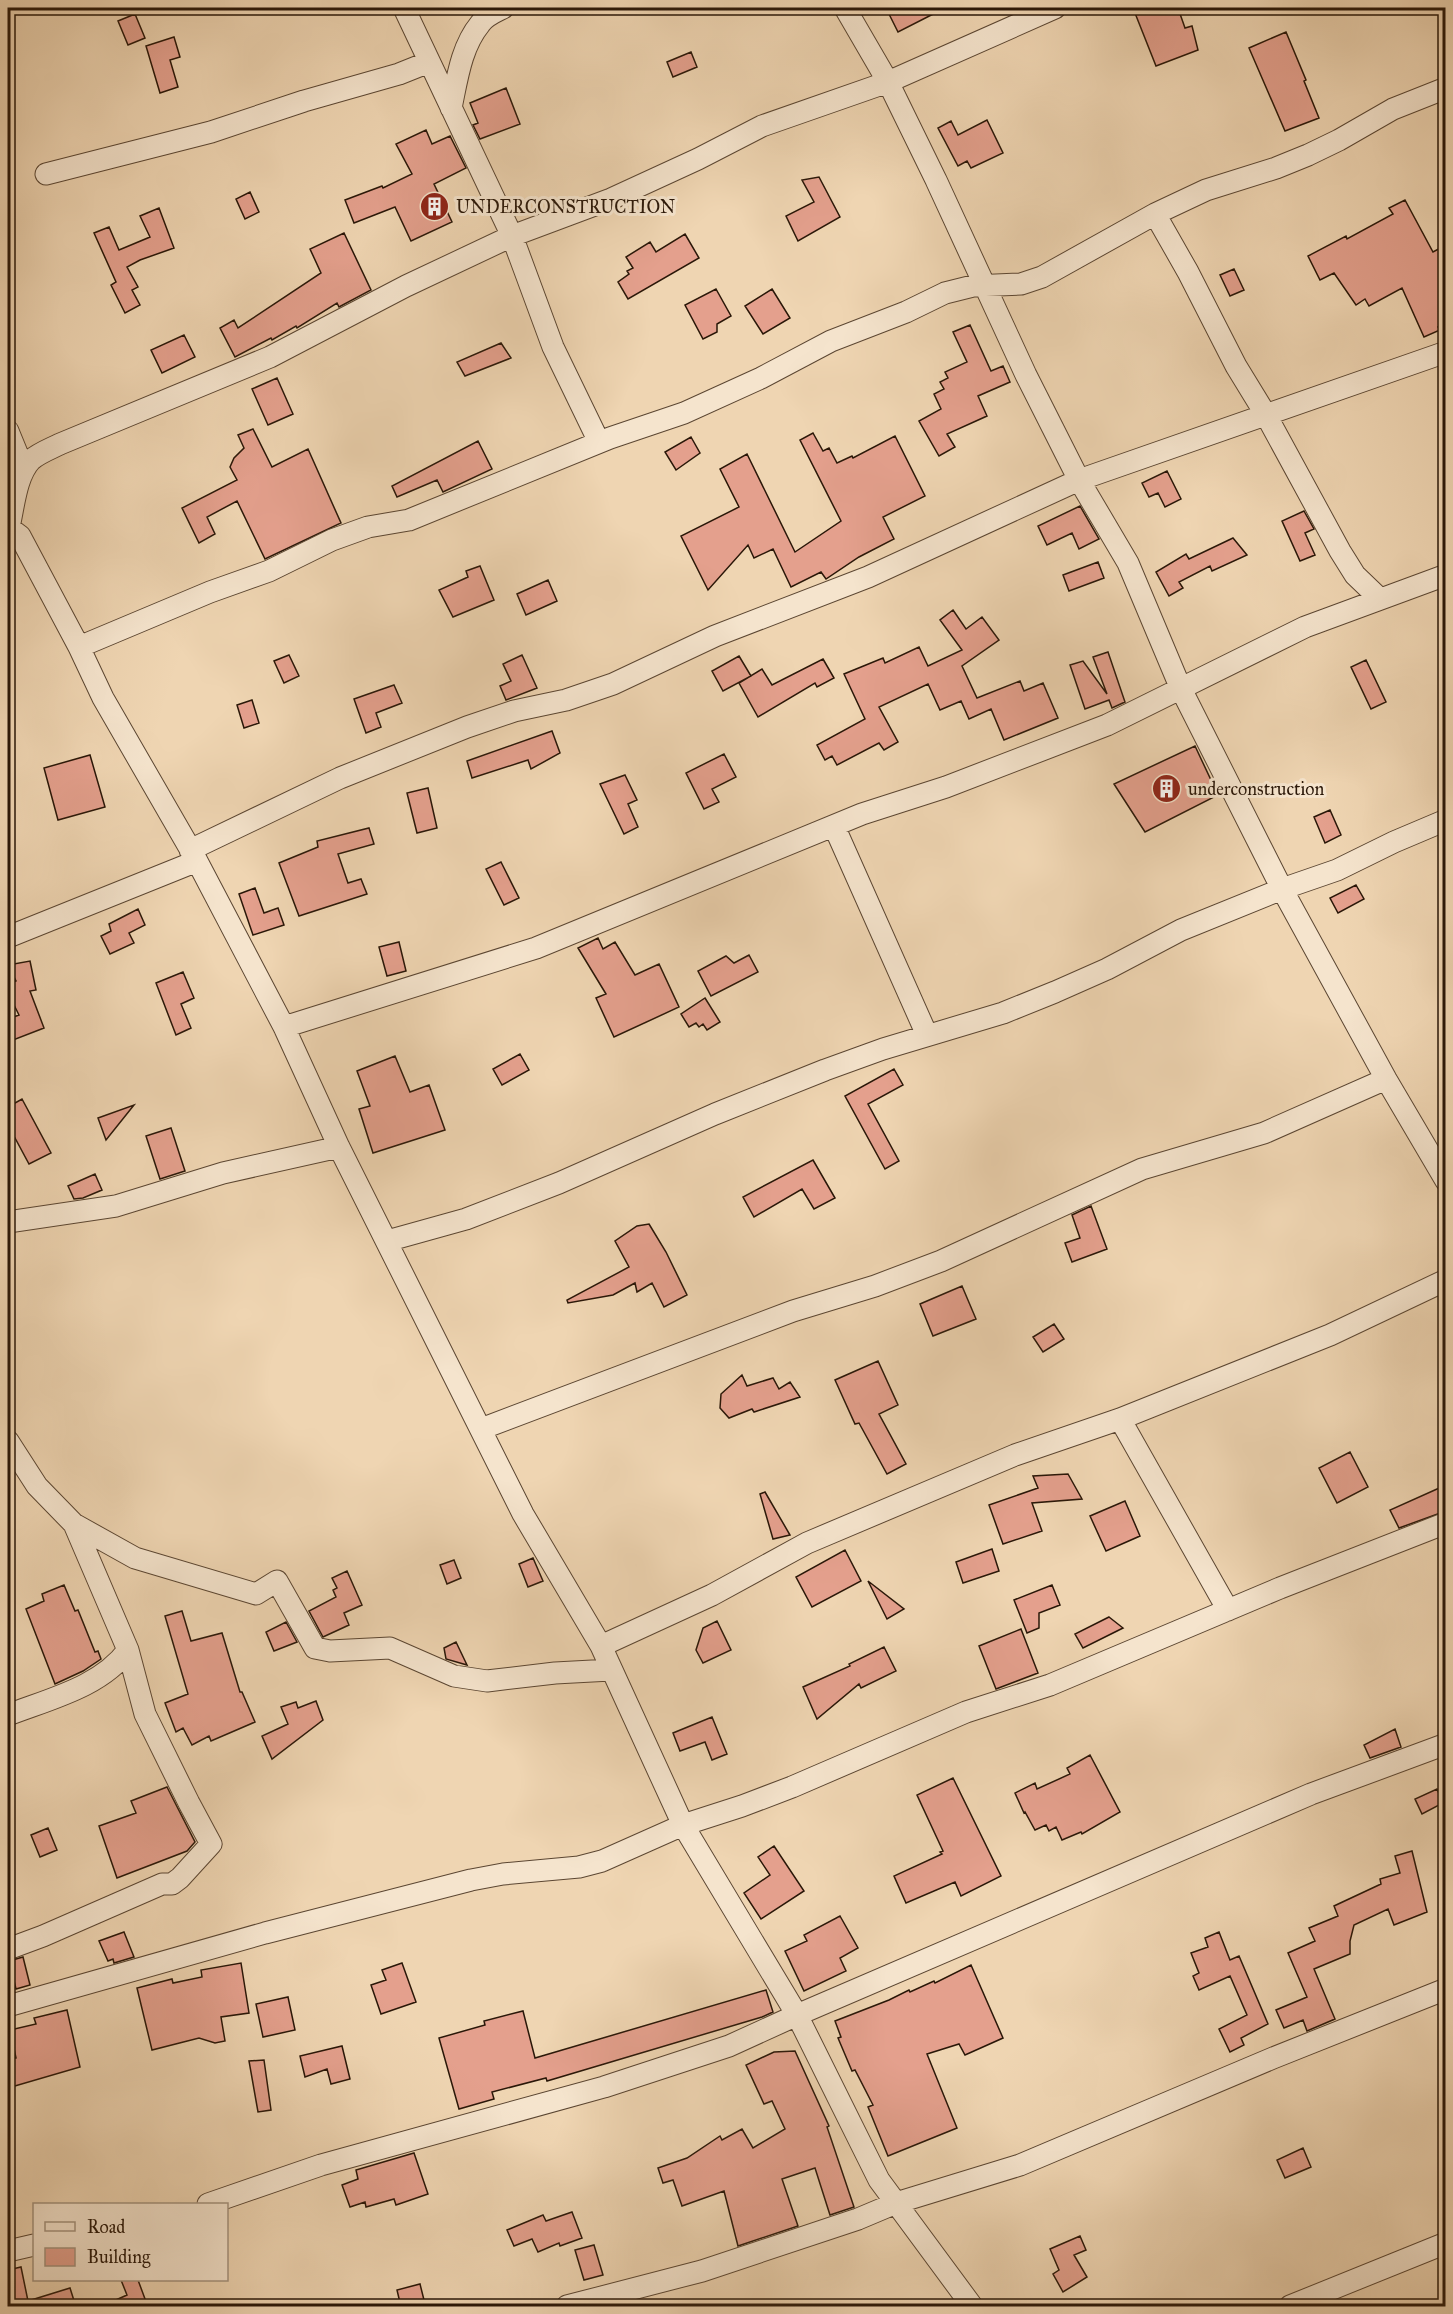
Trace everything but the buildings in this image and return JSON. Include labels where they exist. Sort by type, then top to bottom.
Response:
[{"type":"street","points":[[404,8],[512,236],[553,347],[599,442]]},
{"type":"street","points":[[451,108],[459,70],[469,42],[480,23],[503,8]]},
{"type":"street","points":[[845,8],[888,82],[987,286],[1026,375],[1079,480],[1128,563],[1181,689],[1282,889],[1386,1079],[1446,1181]]},
{"type":"street","points":[[972,2307],[879,2180],[797,2015],[683,1826],[602,1646],[523,1514],[339,1147],[284,1027],[194,855],[103,698],[79,647],[20,536],[8,527],[24,470],[32,460],[60,444],[270,357],[406,286],[512,236],[611,199],[698,159],[762,126],[888,82],[1055,8]]},
{"type":"street","points":[[46,174],[216,131],[304,101],[399,74],[429,62]]},
{"type":"street","points":[[79,647],[210,592],[269,571],[332,540],[368,527],[409,520],[599,442],[684,413],[761,378],[831,341],[906,312],[945,293],[973,286],[1021,284],[1042,278],[1155,214],[1206,190],[1276,168],[1339,140],[1393,109],[1446,88]]},
{"type":"street","points":[[1155,214],[1188,272],[1236,366],[1266,415],[1340,551],[1355,575],[1380,598]]},
{"type":"street","points":[[8,937],[194,855],[340,778],[514,711],[566,700],[614,684],[715,636],[868,577],[1079,480],[1446,352]]},
{"type":"street","points":[[8,431],[24,470]]},
{"type":"street","points":[[284,1027],[536,948],[862,814],[946,787],[1080,736],[1305,627],[1446,575]]},
{"type":"street","points":[[387,1242],[465,1220],[559,1183],[715,1114],[825,1070],[927,1035],[1003,1013],[1107,969],[1181,930],[1282,889],[1337,870],[1446,820]]},
{"type":"street","points":[[834,826],[927,1035]]},
{"type":"street","points":[[481,1429],[793,1311],[875,1286],[941,1261],[1142,1169],[1264,1133],[1386,1079]]},
{"type":"street","points":[[8,1222],[116,1206],[224,1173],[339,1147]]},
{"type":"street","points":[[602,1646],[712,1595],[807,1543],[1015,1455],[1120,1419],[1330,1335],[1446,1280]]},
{"type":"street","points":[[1120,1419],[1228,1610]]},
{"type":"street","points":[[8,1440],[37,1485],[74,1524],[135,1558],[256,1594],[277,1581],[315,1648],[330,1651],[390,1648],[454,1676],[487,1681],[555,1673],[611,1670]]},
{"type":"street","points":[[8,2006],[265,1933],[471,1880],[503,1874],[579,1867],[602,1861],[683,1826],[792,1787],[966,1713],[1050,1685],[1228,1610],[1446,1523]]},
{"type":"street","points":[[8,1949],[162,1884],[172,1884],[211,1844],[145,1714],[128,1650],[74,1524]]},
{"type":"street","points":[[8,1715],[68,1692],[108,1673],[118,1665],[128,1650]]},
{"type":"street","points":[[214,2203],[321,2165],[604,2087],[729,2046],[1311,1794],[1446,1744]]},
{"type":"street","points":[[567,2307],[702,2271],[858,2219],[896,2203],[1020,2165],[1273,2058],[1446,1989]]},
{"type":"street","points":[[1290,2307],[1446,2243]]},
{"type":"street","points":[[8,2251],[33,2245]]},
{"type":"place","name":"UNDERCONSTRUCTION","points":[[435,207]]},
{"type":"place","name":"underconstruction","points":[[1167,789]]}]
